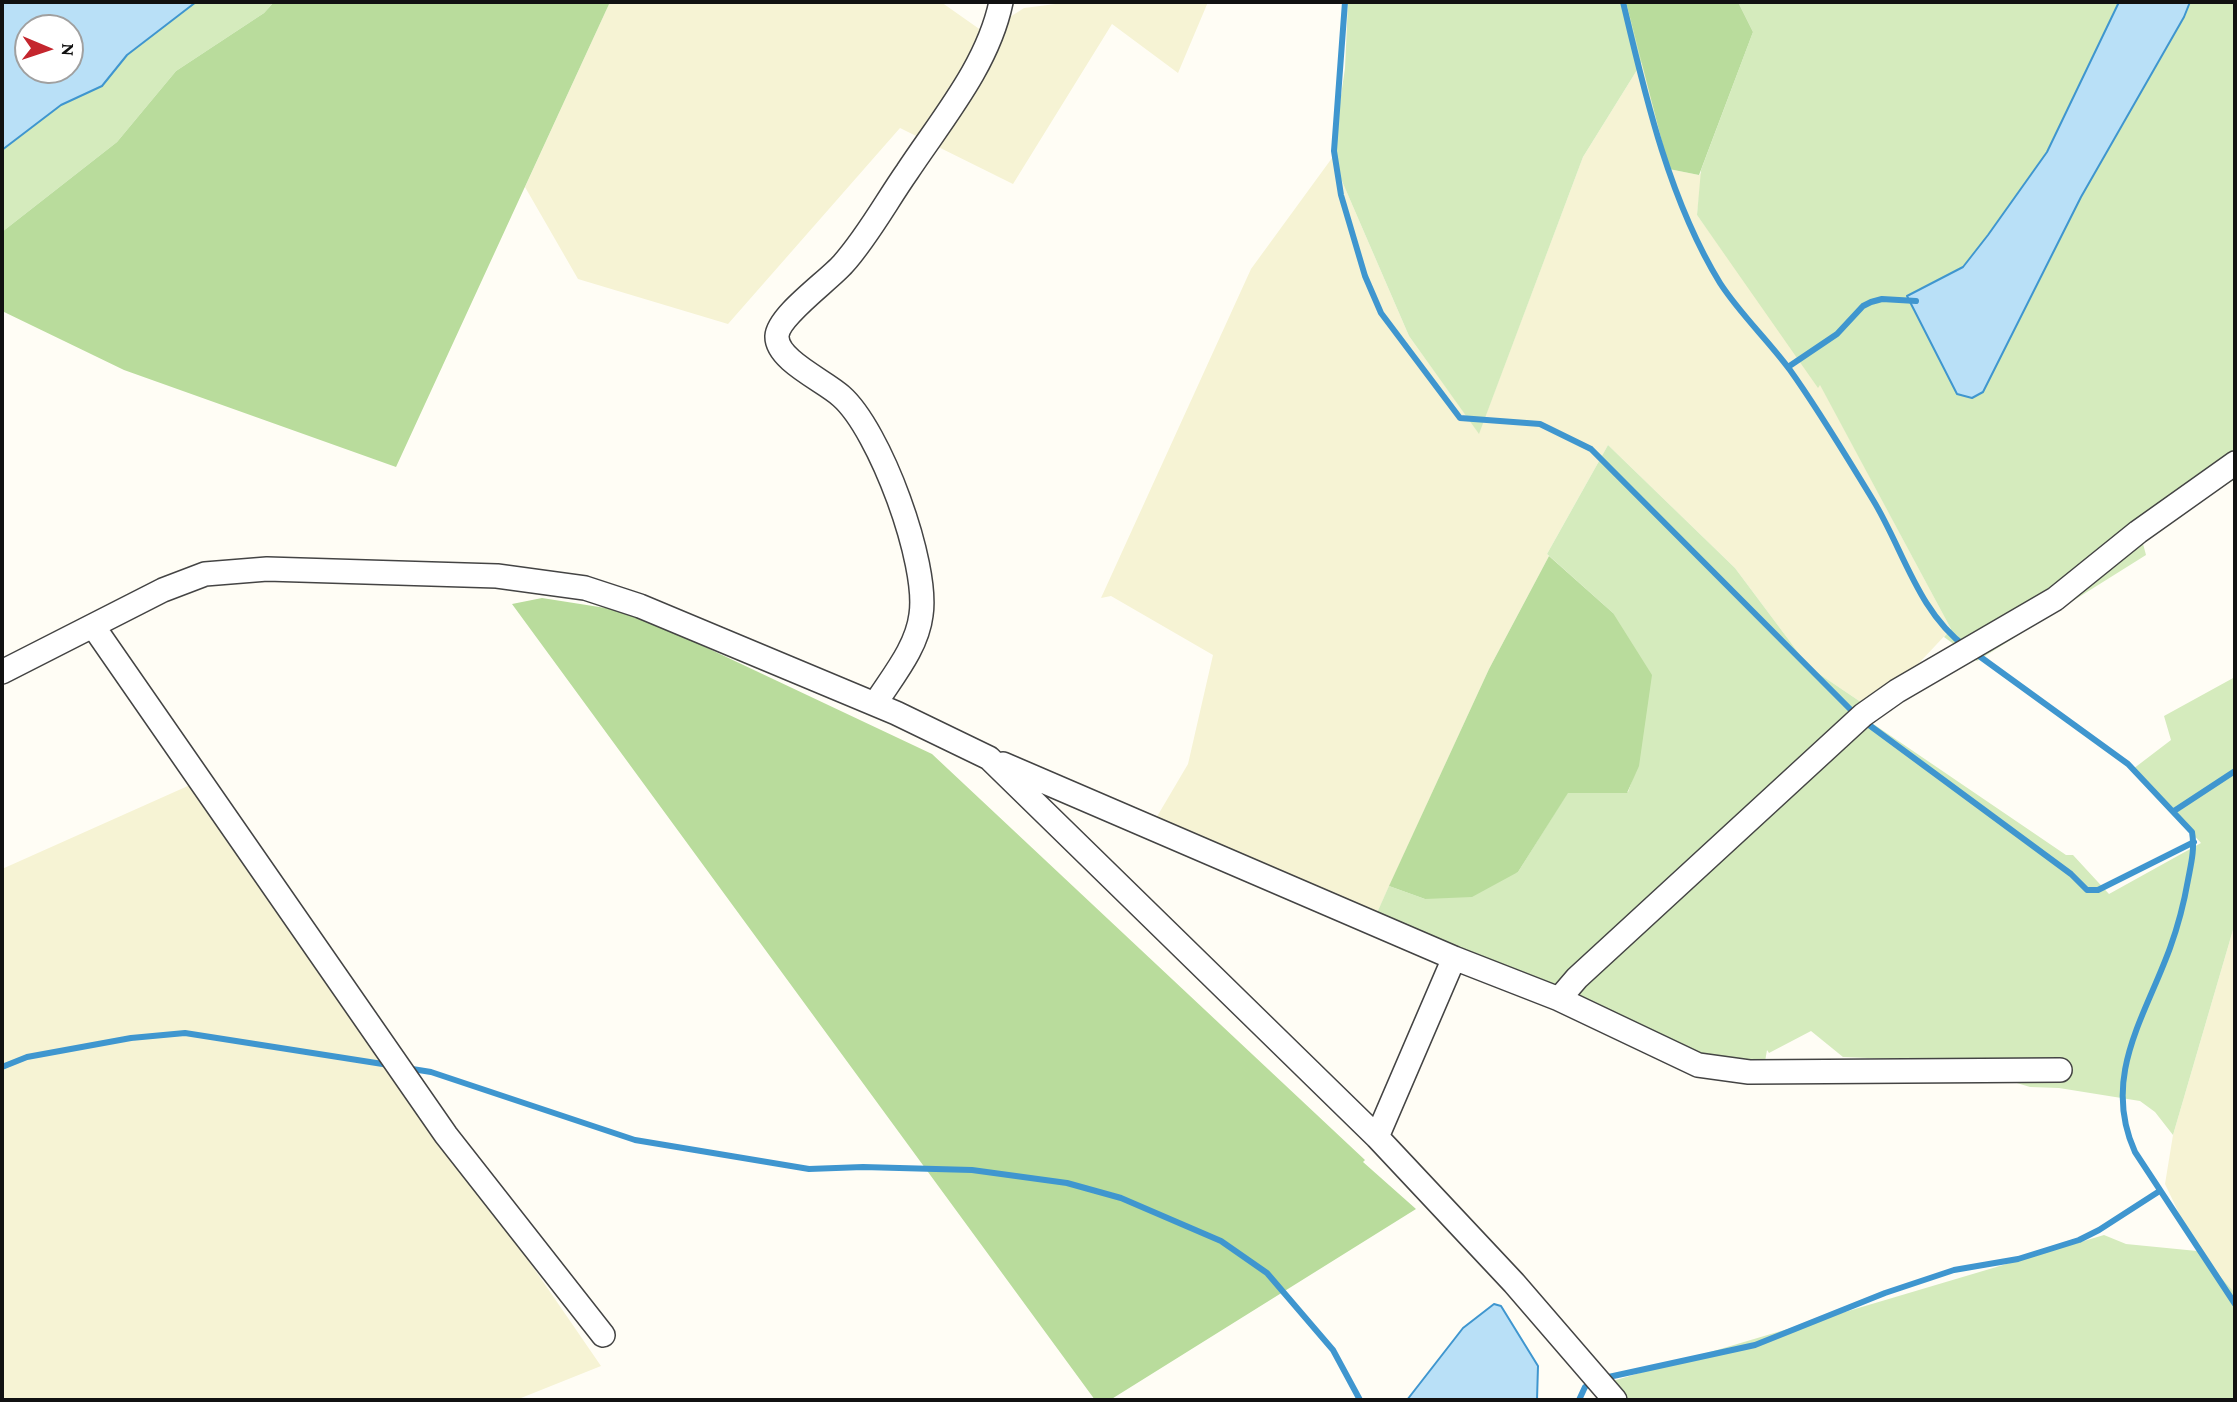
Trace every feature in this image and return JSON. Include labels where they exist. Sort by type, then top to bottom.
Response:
[{"type":"street","points":[[875,704],[916,636],[922,591],[916,562],[891,482],[860,415],[841,395],[791,360],[780,348],[777,334],[781,321],[826,283],[846,261],[937,130],[989,43],[1001,2]]},
{"type":"street","points":[[1559,999],[1635,924],[1864,715],[1931,670],[2055,599],[2138,533],[2235,463]]},
{"type":"street","points":[[2,672],[163,590],[205,575],[231,571],[267,569],[497,576],[585,588],[640,606],[875,704],[989,758],[1454,958],[1559,999],[1679,1057],[1713,1069],[1749,1072],[2060,1070]]},
{"type":"street","points":[[93,626],[446,1135],[603,1335]]},
{"type":"street","points":[[989,758],[1377,1137],[1514,1283],[1615,1400]]},
{"type":"street","points":[[1377,1137],[1454,958]]},
{"type":"shaded area","points":[[610,2],[941,2],[985,33],[1024,8],[1071,2],[1208,2],[1178,73],[1112,24],[1013,184],[900,128],[728,324],[578,279],[525,187]]},
{"type":"shaded area","points":[[1642,62],[1669,169],[1699,175],[1702,172],[1697,215],[1820,384],[1951,629],[1874,711],[1809,667],[1735,568],[1608,445],[1547,554],[1549,556],[1489,669],[1376,915],[1155,820],[1188,764],[1213,655],[1111,596],[1101,598],[1251,269],[1332,158],[1409,336],[1479,433],[1583,157]]},
{"type":"shaded area","points":[[199,781],[601,1366],[516,1400],[2,1400],[2,869]]},
{"type":"shaded area","points":[[2235,923],[2235,1293],[2197,1251],[2165,1184],[2173,1135]]},
{"type":"green space","points":[[196,2],[274,2],[264,13],[176,71],[117,142],[2,232],[2,150],[61,105],[102,86],[127,55]]},
{"type":"green space","points":[[274,2],[610,2],[396,467],[124,370],[2,311],[2,232],[117,142],[176,71],[264,13]]},
{"type":"green space","points":[[1348,2],[1626,2],[1642,62],[1583,157],[1479,434],[1409,336],[1332,158],[1345,68]]},
{"type":"green space","points":[[1626,2],[1738,2],[1753,32],[1699,175],[1669,169]]},
{"type":"green space","points":[[1738,2],[2119,2],[2047,152],[1988,235],[1963,267],[1907,296],[1972,398],[1983,392],[2081,197],[2190,2],[2235,2],[2235,479],[2142,540],[2146,555],[1977,661],[1944,637],[1951,629],[1820,385],[1818,388],[1697,215],[1701,170],[1753,32]]},
{"type":"green space","points":[[1608,445],[1735,568],[1809,667],[1874,711],[1866,719],[2066,855],[2073,855],[2109,894],[2201,843],[2133,769],[2171,740],[2164,716],[2235,677],[2235,923],[2173,1135],[2155,1112],[2140,1101],[2059,1088],[2030,1087],[1944,1061],[1843,1057],[1811,1031],[1769,1053],[1767,1050],[1761,1085],[1376,915],[1389,886],[1425,899],[1518,872],[1568,792],[1628,792],[1638,764],[1613,613],[1547,554]]},
{"type":"green space","points":[[1549,556],[1613,613],[1652,675],[1639,766],[1627,793],[1568,793],[1518,872],[1472,897],[1425,899],[1389,886],[1489,669]]},
{"type":"green space","points":[[542,598],[631,612],[932,754],[1416,1209],[1110,1400],[1095,1400],[512,604]]},
{"type":"green space","points":[[2104,1235],[2126,1244],[2197,1251],[2235,1293],[2235,1400],[1620,1400],[1606,1383]]},
{"type":"water","points":[[2,2],[196,2],[127,55],[102,86],[61,105],[2,150]]},
{"type":"water","points":[[2119,2],[2190,2],[2081,197],[1983,392],[1972,398],[1957,394],[1907,296],[1963,267],[1988,235],[2047,152]]},
{"type":"water","points":[[1494,1304],[1501,1306],[1538,1366],[1537,1400],[1407,1400],[1463,1328]]},
{"type":"waterway","points":[[1345,2],[1334,151],[1341,195],[1365,276],[1381,313],[1460,418],[1540,424],[1591,449],[1856,715]]},
{"type":"waterway","points":[[1623,2],[1661,146],[1686,217],[1702,251],[1720,283],[1790,370],[1822,418],[1884,519],[1923,598],[1949,633],[1966,647]]},
{"type":"waterway","points":[[1788,367],[1837,334],[1863,306],[1882,299],[1916,301]]},
{"type":"waterway","points":[[1975,653],[2128,764],[2192,832],[2192,856],[2180,914],[2170,948],[2130,1048],[2123,1098],[2126,1125],[2135,1152],[2235,1304]]},
{"type":"waterway","points":[[1865,722],[2071,874],[2087,890],[2098,890],[2194,842]]},
{"type":"waterway","points":[[2174,811],[2235,771]]},
{"type":"waterway","points":[[2,1067],[27,1057],[131,1038],[185,1033],[389,1065]]},
{"type":"waterway","points":[[406,1068],[431,1072],[635,1140],[809,1169],[863,1167],[972,1170],[1067,1183],[1121,1198],[1221,1241],[1267,1273],[1333,1350],[1360,1400]]},
{"type":"waterway","points":[[1604,1378],[1755,1345],[1885,1293],[1954,1270],[2018,1259],[2079,1240],[2158,1192]]},
{"type":"waterway","points":[[1579,1400],[1585,1387],[1594,1380]]}]
